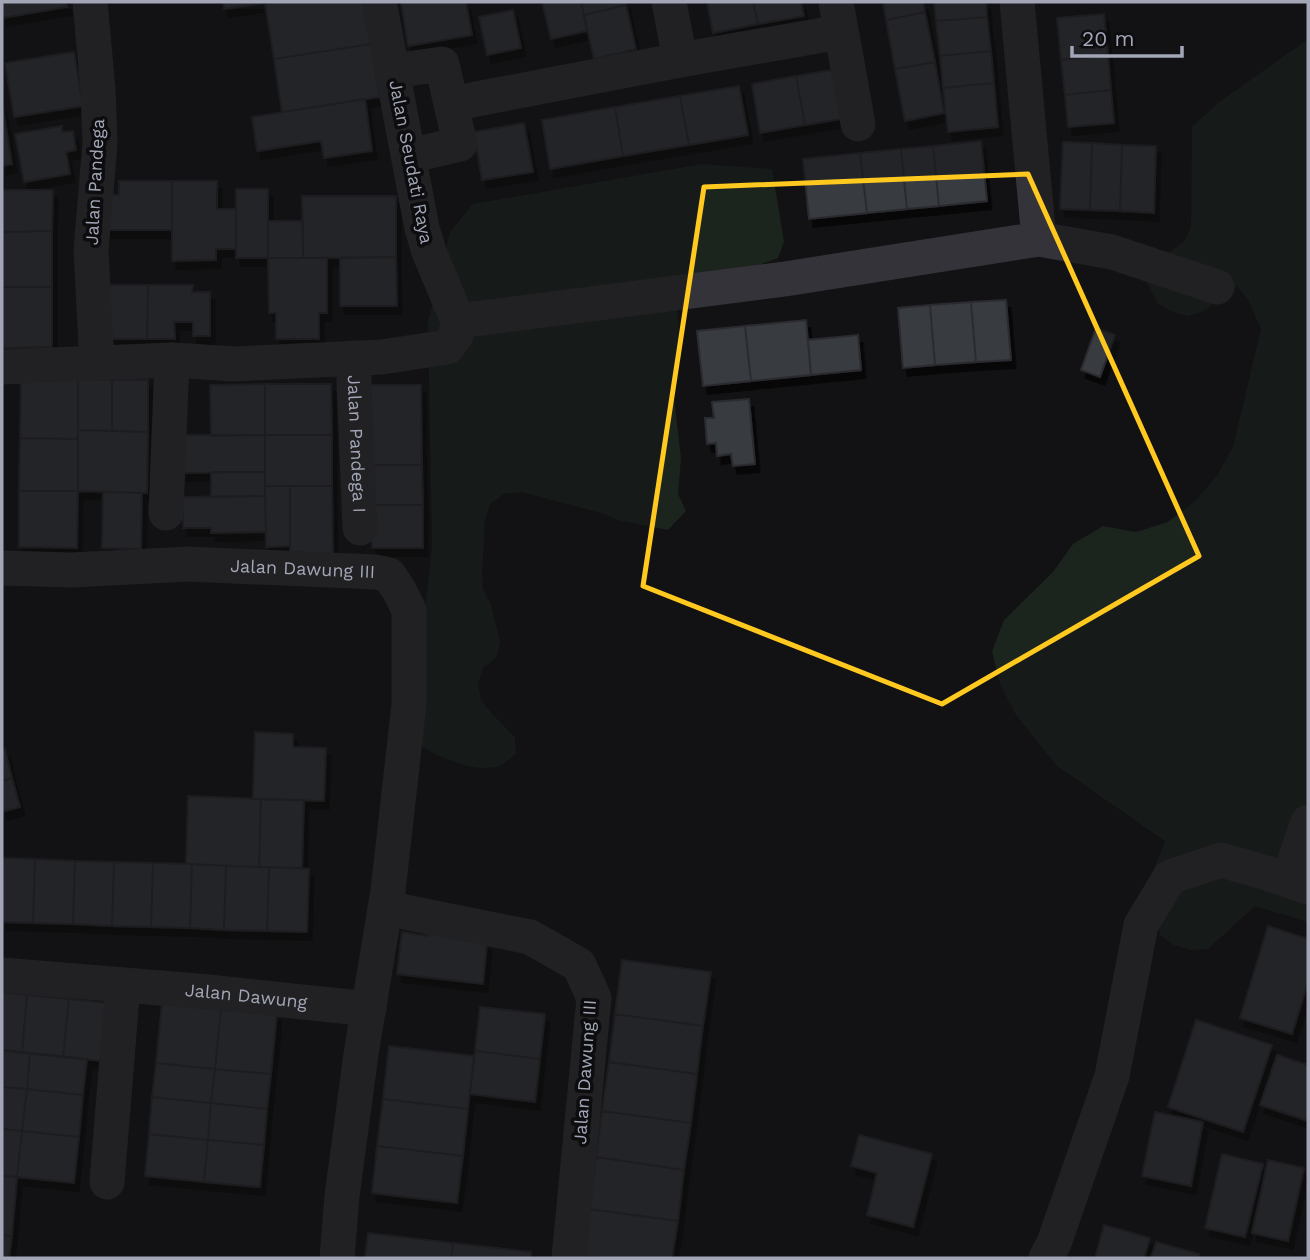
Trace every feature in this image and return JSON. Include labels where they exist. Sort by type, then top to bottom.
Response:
[{"type":"street","name":"Jalan Pandega","points":[[90,2],[100,143],[91,250],[97,363]]},
{"type":"street","name":"Jalan Seudati Raya","points":[[379,2],[422,228],[429,252],[458,321]]},
{"type":"street","points":[[669,2],[680,60]]},
{"type":"street","points":[[1017,2],[1040,239]]},
{"type":"street","points":[[452,104],[680,60],[838,17],[858,124]]},
{"type":"street","points":[[393,71],[442,64],[452,104],[460,144],[410,156]]},
{"type":"street","points":[[2,367],[172,360],[235,364],[382,357],[447,347],[456,336],[458,321],[772,280],[1040,239],[1112,252],[1217,287]]},
{"type":"street","name":"Jalan Pandega I","points":[[354,358],[360,528]]},
{"type":"street","points":[[166,513],[172,360]]},
{"type":"street","name":"Jalan Dawung III","points":[[2,568],[72,570],[188,564],[376,572],[389,575],[400,590],[409,610],[409,704],[385,908],[342,1196],[337,1258]]},
{"type":"street","points":[[1046,1258],[1054,1243],[1112,1076],[1141,925],[1170,877],[1220,860],[1298,883],[1308,822]]},
{"type":"street","name":"Jalan Dawung III","points":[[385,908],[530,937],[579,965],[594,998],[569,1258]]},
{"type":"street","name":"Jalan Dawung","points":[[2,975],[209,992],[369,1009]]},
{"type":"street","points":[[107,1182],[123,985]]},
{"type":"highlighted area","points":[[1028,174],[1199,556],[942,704],[643,586],[704,187]]},
{"type":"shaded area","points":[[1308,39],[1308,922],[1255,906],[1208,949],[1191,950],[1174,945],[1160,935],[1151,876],[1165,841],[1057,766],[1016,715],[1000,684],[992,651],[1004,620],[1053,572],[1073,544],[1103,526],[1136,532],[1168,522],[1194,502],[1217,476],[1233,447],[1261,329],[1248,299],[1237,286],[1204,311],[1188,316],[1173,312],[1158,304],[1136,261],[1151,254],[1169,252],[1184,242],[1191,228],[1192,127],[1218,103]]},
{"type":"shaded area","points":[[702,164],[772,169],[784,242],[778,258],[728,276],[675,283],[681,355],[673,389],[681,458],[678,494],[686,511],[668,530],[617,520],[602,513],[521,492],[504,494],[490,504],[485,520],[483,589],[491,605],[500,641],[497,657],[483,668],[478,683],[481,700],[515,737],[516,753],[501,765],[488,768],[477,768],[441,757],[410,741],[432,547],[428,321],[450,232],[473,204]]},
{"type":"building","points":[[2,2],[66,2],[67,7],[2,18]]},
{"type":"building","points":[[223,2],[265,2],[265,3],[224,9]]},
{"type":"building","points":[[365,2],[371,44],[274,59],[265,3]]},
{"type":"building","points":[[401,2],[466,2],[472,35],[408,46]]},
{"type":"building","points":[[542,2],[581,2],[587,31],[551,39]]},
{"type":"building","points":[[581,2],[626,2],[626,5],[584,15]]},
{"type":"building","points":[[707,2],[753,2],[758,24],[713,33]]},
{"type":"building","points":[[753,2],[801,2],[804,16],[758,24]]},
{"type":"building","points":[[883,2],[923,2],[925,12],[886,20]]},
{"type":"building","points":[[934,2],[986,2],[987,17],[936,21]]},
{"type":"building","points":[[626,5],[636,49],[594,59],[584,15]]},
{"type":"building","points":[[513,10],[521,48],[487,55],[479,17]]},
{"type":"building","points":[[925,12],[935,62],[895,69],[886,20]]},
{"type":"building","points":[[1104,14],[1108,55],[1061,60],[1057,18]]},
{"type":"building","points":[[987,17],[991,51],[940,56],[936,21]]},
{"type":"building","points":[[371,44],[380,97],[282,112],[274,59]]},
{"type":"building","points":[[991,51],[994,83],[943,88],[940,56]]},
{"type":"building","points":[[74,52],[83,106],[14,117],[5,63]]},
{"type":"building","points":[[1108,55],[1111,90],[1065,95],[1061,60]]},
{"type":"building","points":[[935,62],[944,113],[905,121],[895,69]]},
{"type":"building","points":[[832,70],[841,119],[805,125],[796,76]]},
{"type":"building","points":[[796,76],[805,125],[760,133],[752,84]]},
{"type":"building","points":[[994,83],[998,127],[948,132],[943,88]]},
{"type":"building","points":[[739,86],[748,135],[689,145],[680,96]]},
{"type":"building","points":[[1111,90],[1114,123],[1068,127],[1065,95]]},
{"type":"building","points":[[680,96],[689,145],[623,156],[615,107]]},
{"type":"building","points":[[365,99],[372,151],[324,158],[321,141],[257,151],[252,117]]},
{"type":"building","points":[[2,104],[12,164],[2,166]]},
{"type":"building","points":[[615,107],[623,156],[550,169],[542,120]]},
{"type":"building","points":[[524,123],[533,172],[482,180],[474,132]]},
{"type":"building","points":[[62,126],[62,132],[73,131],[76,150],[66,152],[70,174],[24,182],[15,134]]},
{"type":"building","points":[[981,141],[987,201],[939,206],[933,146]]},
{"type":"building","points":[[1063,142],[1092,143],[1090,210],[1060,209]]},
{"type":"building","points":[[1092,143],[1122,145],[1120,211],[1090,210]]},
{"type":"building","points":[[1122,145],[1156,146],[1154,213],[1120,211]]},
{"type":"building","points":[[933,146],[939,206],[907,209],[901,149]]},
{"type":"building","points":[[901,149],[907,209],[867,213],[860,153]]},
{"type":"building","points":[[860,153],[867,213],[809,219],[803,159]]},
{"type":"building","points":[[119,181],[172,181],[172,230],[106,230],[106,195],[119,195]]},
{"type":"building","points":[[172,181],[217,181],[217,209],[236,209],[236,249],[216,249],[216,260],[172,261]]},
{"type":"building","points":[[236,189],[268,189],[268,258],[236,258]]},
{"type":"building","points":[[2,190],[53,190],[52,231],[2,232]]},
{"type":"building","points":[[302,196],[396,196],[396,257],[303,258]]},
{"type":"building","points":[[268,221],[303,221],[303,258],[268,258]]},
{"type":"building","points":[[52,231],[52,287],[2,287],[2,232]]},
{"type":"building","points":[[396,257],[397,306],[340,306],[340,258]]},
{"type":"building","points":[[268,258],[327,258],[327,313],[319,313],[319,339],[276,339],[276,313],[269,313]]},
{"type":"building","points":[[103,285],[148,285],[147,339],[103,339]]},
{"type":"building","points":[[148,285],[193,285],[192,292],[210,292],[210,336],[193,336],[193,322],[174,322],[175,339],[147,339]]},
{"type":"building","points":[[2,287],[52,287],[52,347],[2,348]]},
{"type":"building","points":[[1006,300],[1011,360],[976,362],[971,302]]},
{"type":"building","points":[[971,302],[976,362],[935,365],[930,305]]},
{"type":"building","points":[[930,305],[935,365],[903,368],[898,308]]},
{"type":"building","points":[[806,320],[811,375],[751,381],[745,326]]},
{"type":"building","points":[[745,326],[751,381],[703,386],[697,331]]},
{"type":"building","points":[[1096,328],[1115,335],[1100,377],[1081,370]]},
{"type":"building","points":[[858,335],[861,370],[811,375],[808,340]]},
{"type":"building","points":[[21,379],[78,379],[78,439],[20,438]]},
{"type":"building","points":[[78,379],[112,380],[112,431],[78,430]]},
{"type":"building","points":[[112,380],[148,380],[148,432],[112,431]]},
{"type":"building","points":[[265,384],[265,435],[211,436],[210,385]]},
{"type":"building","points":[[265,384],[331,384],[332,435],[265,435]]},
{"type":"building","points":[[370,385],[421,385],[422,465],[371,465]]},
{"type":"building","points":[[749,399],[755,464],[733,466],[731,454],[717,456],[716,443],[707,444],[705,418],[714,418],[712,402]]},
{"type":"building","points":[[78,430],[148,432],[147,493],[78,491]]},
{"type":"building","points":[[182,435],[265,435],[265,472],[182,473]]},
{"type":"building","points":[[265,435],[332,435],[332,486],[265,486]]},
{"type":"building","points":[[20,438],[78,439],[78,491],[19,491]]},
{"type":"building","points":[[371,465],[422,465],[423,505],[371,505]]},
{"type":"building","points":[[211,472],[265,472],[265,496],[211,497]]},
{"type":"building","points":[[265,486],[290,486],[290,546],[266,547]]},
{"type":"building","points":[[290,486],[332,486],[333,558],[290,558]]},
{"type":"building","points":[[19,491],[78,491],[77,548],[19,547]]},
{"type":"building","points":[[103,492],[142,493],[141,549],[102,548]]},
{"type":"building","points":[[265,496],[266,532],[211,533],[211,528],[183,528],[183,497]]},
{"type":"building","points":[[371,505],[423,505],[423,548],[372,548]]},
{"type":"building","points":[[255,732],[293,734],[293,747],[326,748],[324,801],[253,799]]},
{"type":"building","points":[[5,749],[12,778],[2,781],[2,750]]},
{"type":"building","points":[[12,778],[20,807],[2,812],[2,781]]},
{"type":"building","points":[[188,796],[261,799],[259,867],[186,864]]},
{"type":"building","points":[[261,799],[304,800],[302,868],[259,867]]},
{"type":"building","points":[[2,858],[35,859],[33,923],[2,922]]},
{"type":"building","points":[[35,859],[75,861],[73,924],[33,923]]},
{"type":"building","points":[[75,861],[114,862],[112,926],[73,924]]},
{"type":"building","points":[[114,862],[153,863],[151,927],[112,926]]},
{"type":"building","points":[[153,863],[192,864],[190,928],[151,927]]},
{"type":"building","points":[[192,864],[226,866],[224,930],[190,928]]},
{"type":"building","points":[[226,866],[269,867],[267,931],[224,930]]},
{"type":"building","points":[[269,867],[309,869],[307,932],[267,931]]},
{"type":"building","points":[[429,925],[487,943],[483,984],[397,974],[402,932],[428,936]]},
{"type":"building","points":[[1268,926],[1308,939],[1308,982],[1292,1034],[1240,1018]]},
{"type":"building","points":[[622,960],[711,972],[703,1026],[615,1014]]},
{"type":"building","points":[[2,992],[27,995],[22,1053],[2,1050]]},
{"type":"building","points":[[27,995],[69,999],[63,1057],[22,1053]]},
{"type":"building","points":[[69,999],[107,1003],[101,1061],[63,1057]]},
{"type":"building","points":[[162,1002],[221,1008],[215,1069],[156,1063]]},
{"type":"building","points":[[480,1007],[545,1014],[540,1059],[475,1051]]},
{"type":"building","points":[[221,1008],[277,1013],[271,1074],[215,1069]]},
{"type":"building","points":[[615,1014],[703,1026],[697,1074],[609,1062]]},
{"type":"building","points":[[1196,1020],[1272,1045],[1243,1132],[1168,1107]]},
{"type":"building","points":[[389,1046],[474,1056],[468,1109],[383,1099]]},
{"type":"building","points":[[2,1050],[30,1053],[27,1089],[2,1087]]},
{"type":"building","points":[[475,1051],[540,1059],[535,1102],[470,1094]]},
{"type":"building","points":[[30,1053],[87,1059],[83,1095],[27,1089]]},
{"type":"building","points":[[1277,1055],[1308,1065],[1308,1121],[1260,1105]]},
{"type":"building","points":[[609,1062],[697,1074],[691,1123],[602,1111]]},
{"type":"building","points":[[156,1063],[215,1069],[211,1103],[152,1097]]},
{"type":"building","points":[[215,1069],[271,1074],[267,1109],[211,1103]]},
{"type":"building","points":[[2,1087],[27,1089],[22,1131],[2,1129]]},
{"type":"building","points":[[27,1089],[83,1095],[79,1137],[22,1131]]},
{"type":"building","points":[[152,1097],[211,1103],[208,1140],[149,1134]]},
{"type":"building","points":[[383,1099],[468,1109],[463,1156],[377,1146]]},
{"type":"building","points":[[211,1103],[267,1109],[264,1145],[208,1140]]},
{"type":"building","points":[[602,1111],[691,1123],[684,1170],[596,1157]]},
{"type":"building","points":[[1155,1112],[1203,1122],[1191,1186],[1142,1176]]},
{"type":"building","points":[[2,1129],[22,1131],[17,1177],[2,1176]]},
{"type":"building","points":[[22,1131],[79,1137],[74,1183],[17,1177]]},
{"type":"building","points":[[149,1134],[208,1140],[204,1182],[145,1176]]},
{"type":"building","points":[[859,1135],[932,1154],[913,1227],[867,1215],[877,1173],[851,1166]]},
{"type":"building","points":[[208,1140],[264,1145],[260,1187],[204,1182]]},
{"type":"building","points":[[377,1146],[463,1156],[457,1203],[372,1193]]},
{"type":"building","points":[[1222,1154],[1263,1164],[1245,1237],[1205,1228]]},
{"type":"building","points":[[596,1157],[684,1170],[678,1221],[589,1209]]},
{"type":"building","points":[[1268,1160],[1304,1168],[1288,1241],[1252,1233]]},
{"type":"building","points":[[2,1176],[17,1177],[12,1236],[2,1235]]},
{"type":"building","points":[[589,1209],[678,1221],[672,1258],[583,1256]]},
{"type":"building","points":[[1104,1225],[1150,1238],[1144,1258],[1095,1258]]},
{"type":"building","points":[[368,1233],[453,1243],[451,1258],[365,1258]]},
{"type":"building","points":[[2,1235],[12,1236],[9,1258],[2,1258]]},
{"type":"building","points":[[1156,1242],[1199,1254],[1198,1258],[1151,1258]]},
{"type":"building","points":[[453,1243],[531,1252],[531,1258],[451,1258]]}]
